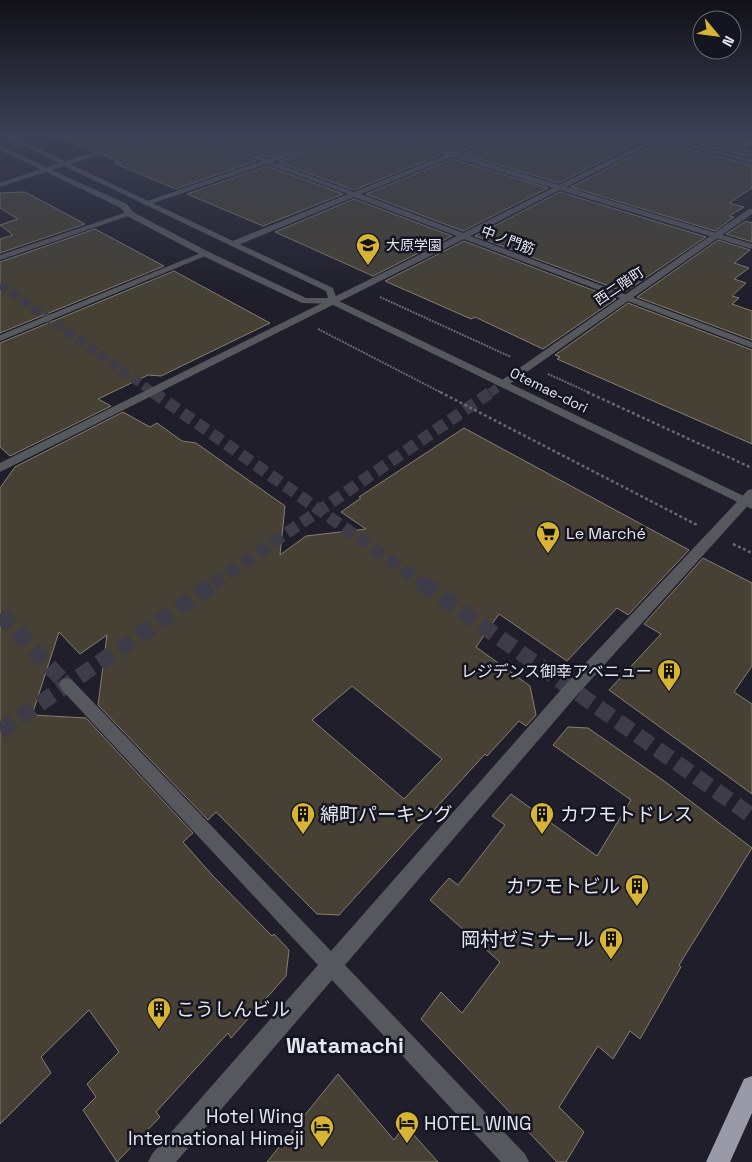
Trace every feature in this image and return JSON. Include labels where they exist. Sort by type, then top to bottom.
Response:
[{"type":"highway","points":[[718,1162],[752,1087]]},
{"type":"street","name":"Otemae-dori","points":[[90,190],[124,206],[130,214],[206,254],[305,301],[333,301],[502,384],[750,500]]},
{"type":"street","name":"Otemae-dori","points":[[120,190],[330,290],[333,301]]},
{"type":"street","points":[[148,204],[186,190]]},
{"type":"street","name":"中ノ門筋","points":[[341,190],[752,345]]},
{"type":"street","points":[[233,244],[365,190]]},
{"type":"street","points":[[0,468],[557,190]]},
{"type":"street","points":[[568,190],[752,247]]},
{"type":"street","name":"西二階町","points":[[502,384],[752,211]]},
{"type":"street","points":[[0,258],[130,214]]},
{"type":"street","points":[[0,338],[206,254]]},
{"type":"street","points":[[160,1162],[572,689],[715,534],[750,500]]},
{"type":"street","points":[[67,685],[517,1162]]},
{"type":"path","points":[[360,288],[752,468]]},
{"type":"path","points":[[299,318],[752,554]]},
{"type":"building","points":[[198,190],[333,190],[343,194],[263,226],[187,194]]},
{"type":"building","points":[[375,190],[544,190],[463,231],[366,194]]},
{"type":"building","points":[[582,190],[749,190],[729,203],[744,207],[729,216],[734,217],[715,231]]},
{"type":"building","points":[[25,192],[85,224],[0,253],[0,239],[13,235],[0,225],[18,219],[0,208],[0,193]]},
{"type":"building","points":[[560,192],[706,237],[625,292],[475,236]]},
{"type":"building","points":[[354,199],[452,236],[373,276],[275,232]]},
{"type":"building","points":[[746,221],[752,223],[752,242],[726,234]]},
{"type":"building","points":[[95,229],[164,266],[0,333],[0,262]]},
{"type":"building","points":[[718,240],[750,250],[734,263],[749,268],[734,279],[746,283],[732,296],[739,298],[732,304],[752,311],[752,340],[637,297]]},
{"type":"building","points":[[464,241],[616,299],[543,349],[475,317],[471,319],[385,281]]},
{"type":"building","points":[[174,271],[270,323],[161,376],[148,375],[98,399],[111,406],[10,456],[0,447],[0,343]]},
{"type":"building","points":[[628,303],[752,350],[752,444],[557,359],[560,357],[555,355]]},
{"type":"building","points":[[123,412],[150,427],[157,423],[182,441],[196,443],[285,506],[280,555],[306,536],[366,529],[341,512],[361,498],[359,497],[464,428],[689,550],[628,615],[617,608],[567,661],[499,614],[476,647],[530,686],[536,715],[526,726],[519,721],[487,756],[485,754],[339,915],[317,914],[216,812],[208,820],[98,705],[107,635],[80,654],[59,632],[32,715],[86,718],[193,833],[183,842],[213,876],[272,936],[274,934],[289,950],[286,976],[231,1038],[228,1033],[156,1112],[160,1117],[117,1162],[83,1110],[96,1097],[87,1084],[119,1052],[89,1010],[41,1057],[51,1073],[0,1124],[0,488],[15,467]],"holes":[[[352,686],[442,759],[404,799],[312,720]]]},
{"type":"building","points":[[703,558],[752,583],[752,666],[734,692],[752,704],[752,794],[609,690],[661,634],[644,624]]},
{"type":"building","points":[[568,727],[588,728],[664,781],[752,848],[679,965],[681,967],[640,1039],[630,1031],[613,1059],[598,1046],[559,1107],[584,1132],[566,1162],[557,1162],[421,1019],[441,992],[462,1013],[500,962],[430,900],[449,878],[458,885],[505,825],[492,816],[511,794],[597,856],[631,800],[553,745]]},
{"type":"building","points":[[338,1074],[394,1140],[405,1125],[438,1162],[267,1162]]},
{"type":"tunnel","points":[[0,284],[154,393]]},
{"type":"tunnel","points":[[490,393],[503,384]]},
{"type":"tunnel","points":[[153,392],[320,510]]},
{"type":"tunnel","points":[[320,510],[491,392]]},
{"type":"tunnel","points":[[213,584],[320,510]]},
{"type":"tunnel","points":[[320,510],[424,584]]},
{"type":"tunnel","points":[[67,685],[215,583]]},
{"type":"tunnel","points":[[422,583],[752,816]]},
{"type":"tunnel","points":[[0,614],[67,685]]},
{"type":"tunnel","points":[[0,731],[67,685]]},
{"type":"place","name":"大原学園","points":[[368,266]]},
{"type":"place","name":"Le Marché","points":[[548,554]]},
{"type":"place","name":"レジデンス御幸アベニュー","points":[[669,692]]},
{"type":"place","name":"綿町パーキング","points":[[303,835]]},
{"type":"place","name":"カワモトドレス","points":[[542,835]]},
{"type":"place","name":"カワモトビル","points":[[637,907]]},
{"type":"place","name":"岡村ゼミナール","points":[[611,960]]},
{"type":"place","name":"こうしんビル","points":[[159,1030]]},
{"type":"place","name":"HOTEL WING","points":[[407,1144]]},
{"type":"place","name":"Hotel Wing International Himeji","points":[[322,1148]]},
{"type":"district","name":"Watamachi","points":[[345,1045]]}]
